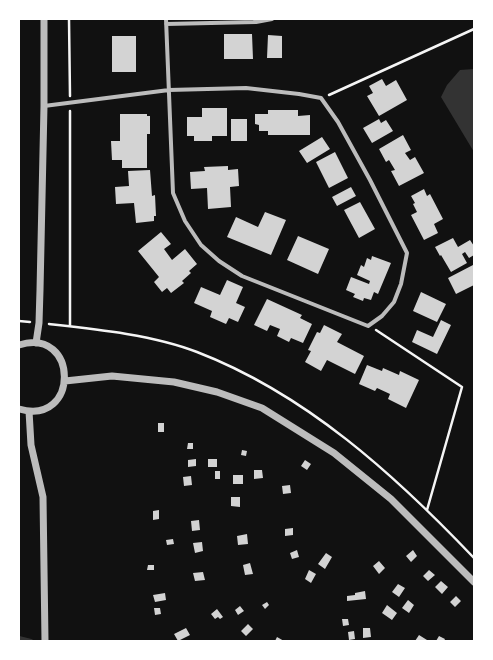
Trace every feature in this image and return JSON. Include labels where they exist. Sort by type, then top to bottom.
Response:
[{"type":"street","points":[[36,343],[39,323],[44,106],[44,19]]},
{"type":"street","points":[[44,106],[169,90],[246,88],[321,98],[338,122],[370,180],[407,253],[401,284],[394,302],[382,316],[368,326],[242,276],[219,261],[201,245],[185,221],[173,193],[169,90],[166,21],[272,19]]},
{"type":"street","points":[[19,345],[36,343],[47,346],[56,353],[62,362],[65,371],[65,382],[63,389],[54,402],[47,407],[38,410],[29,411],[19,409]]},
{"type":"street","points":[[65,382],[112,376],[174,382],[217,392],[262,408],[334,453],[391,498],[474,582]]},
{"type":"street","points":[[29,411],[31,445],[43,497],[45,641]]},
{"type":"path","points":[[69,19],[70,326]]},
{"type":"path","points":[[321,98],[474,29]]},
{"type":"path","points":[[368,326],[462,387],[427,510]]},
{"type":"shaded area","points":[[474,69],[474,152],[441,97],[447,85],[460,70]]},
{"type":"building","points":[[224,34],[252,34],[253,59],[224,59]]},
{"type":"building","points":[[268,35],[282,36],[282,58],[267,58]]},
{"type":"building","points":[[112,36],[136,36],[136,72],[112,72]]},
{"type":"building","points":[[382,79],[386,86],[396,80],[407,100],[379,116],[367,96],[373,93],[369,86]]},
{"type":"building","points":[[202,108],[227,108],[227,136],[212,136],[212,141],[194,141],[194,136],[187,136],[187,117],[202,117]]},
{"type":"building","points":[[268,110],[298,110],[298,116],[310,115],[310,135],[268,135],[268,131],[259,131],[259,125],[255,124],[255,114],[268,114]]},
{"type":"building","points":[[120,114],[147,114],[147,116],[150,116],[150,134],[147,134],[147,168],[122,168],[122,160],[112,160],[111,141],[120,141]]},
{"type":"building","points":[[231,119],[247,119],[247,141],[231,141]]},
{"type":"building","points":[[379,119],[381,123],[386,120],[393,131],[372,143],[363,128]]},
{"type":"building","points":[[403,135],[411,150],[405,153],[410,160],[415,157],[424,173],[399,186],[391,171],[395,170],[389,160],[386,162],[379,149]]},
{"type":"building","points":[[322,137],[330,149],[307,163],[299,151]]},
{"type":"building","points":[[335,152],[348,178],[329,188],[316,162]]},
{"type":"building","points":[[228,166],[228,170],[238,169],[239,186],[230,187],[231,207],[208,209],[207,188],[191,189],[190,172],[205,171],[204,167]]},
{"type":"building","points":[[150,170],[152,196],[155,195],[156,216],[154,216],[154,221],[136,223],[134,203],[116,204],[115,187],[129,186],[128,171]]},
{"type":"building","points":[[351,187],[356,196],[337,206],[332,197]]},
{"type":"building","points":[[424,189],[427,196],[430,194],[443,219],[434,224],[438,233],[424,240],[411,215],[417,212],[413,204],[415,203],[411,196]]},
{"type":"building","points":[[360,202],[375,229],[359,238],[344,210]]},
{"type":"building","points":[[265,212],[286,220],[271,255],[227,237],[236,217],[258,227]]},
{"type":"building","points":[[161,232],[171,244],[164,249],[172,260],[185,249],[197,264],[189,271],[191,273],[182,281],[184,283],[171,293],[167,288],[162,292],[154,282],[159,277],[138,251]]},
{"type":"building","points":[[298,236],[329,249],[318,274],[287,260]]},
{"type":"building","points":[[453,238],[458,247],[470,240],[474,246],[474,255],[469,258],[465,252],[462,254],[467,263],[451,272],[435,247]]},
{"type":"building","points":[[372,256],[391,263],[378,294],[374,292],[371,300],[364,298],[363,301],[353,297],[355,294],[346,290],[351,277],[369,284],[370,281],[357,275],[361,265],[364,267],[367,258],[371,260]]},
{"type":"building","points":[[473,265],[474,285],[456,294],[448,278]]},
{"type":"building","points":[[227,280],[243,287],[236,303],[245,307],[238,322],[229,318],[226,324],[210,317],[212,311],[194,303],[201,287],[220,295]]},
{"type":"building","points":[[421,292],[446,304],[437,322],[413,311]]},
{"type":"building","points":[[267,299],[302,315],[300,318],[312,324],[303,343],[291,338],[289,342],[277,336],[280,329],[270,325],[267,331],[254,325]]},
{"type":"building","points":[[441,320],[451,325],[437,354],[412,342],[417,330],[433,337]]},
{"type":"building","points":[[324,325],[342,334],[337,342],[364,356],[355,374],[327,360],[321,371],[305,362],[311,351],[308,350],[317,332],[320,333]]},
{"type":"building","points":[[367,365],[382,371],[383,368],[399,375],[400,371],[419,380],[406,408],[388,399],[390,394],[377,388],[375,391],[359,384]]},
{"type":"building","points":[[158,423],[164,423],[164,432],[158,432]]},
{"type":"building","points":[[188,443],[193,443],[193,449],[187,449]]},
{"type":"building","points":[[242,450],[247,451],[246,456],[241,455]]},
{"type":"building","points":[[196,459],[196,466],[188,467],[188,460]]},
{"type":"building","points":[[208,459],[217,459],[217,467],[208,467]]},
{"type":"building","points":[[305,460],[311,464],[307,470],[301,466]]},
{"type":"building","points":[[254,470],[262,470],[263,478],[254,479]]},
{"type":"building","points":[[215,471],[220,471],[220,479],[215,479]]},
{"type":"building","points":[[233,475],[243,475],[243,484],[233,484]]},
{"type":"building","points":[[191,476],[192,485],[184,486],[183,477]]},
{"type":"building","points":[[290,485],[291,493],[283,494],[282,486]]},
{"type":"building","points":[[231,497],[240,497],[240,507],[231,506]]},
{"type":"building","points":[[159,510],[159,519],[153,520],[153,511]]},
{"type":"building","points":[[199,520],[200,530],[192,531],[191,521]]},
{"type":"building","points":[[293,528],[293,535],[285,536],[285,529]]},
{"type":"building","points":[[247,534],[248,544],[238,545],[237,536]]},
{"type":"building","points":[[173,539],[174,544],[167,545],[166,540]]},
{"type":"building","points":[[202,542],[203,551],[195,553],[193,543]]},
{"type":"building","points":[[297,550],[299,557],[292,559],[290,553]]},
{"type":"building","points":[[413,550],[417,556],[411,562],[406,556]]},
{"type":"building","points":[[326,553],[332,557],[325,569],[318,564]]},
{"type":"building","points":[[379,561],[385,568],[379,574],[373,566]]},
{"type":"building","points":[[250,563],[253,574],[245,575],[243,565]]},
{"type":"building","points":[[148,565],[154,565],[154,570],[147,570]]},
{"type":"building","points":[[309,570],[316,574],[311,583],[305,579]]},
{"type":"building","points":[[429,570],[435,575],[428,581],[423,576]]},
{"type":"building","points":[[203,572],[205,580],[195,581],[193,573]]},
{"type":"building","points":[[441,581],[448,587],[442,594],[435,587]]},
{"type":"building","points":[[398,584],[405,588],[399,597],[392,592]]},
{"type":"building","points":[[365,591],[366,599],[347,601],[347,596]]},
{"type":"building","points":[[165,593],[166,600],[155,602],[153,595]]},
{"type":"building","points":[[456,596],[461,601],[455,607],[450,602]]},
{"type":"building","points":[[408,600],[414,605],[409,613],[402,608]]},
{"type":"building","points":[[267,602],[269,605],[265,609],[262,605]]},
{"type":"building","points":[[387,605],[397,613],[392,620],[382,613]]},
{"type":"building","points":[[240,606],[244,611],[238,615],[235,610]]},
{"type":"building","points":[[154,608],[160,608],[161,614],[155,615]]},
{"type":"building","points":[[217,609],[223,617],[220,619],[218,617],[215,619],[211,614]]},
{"type":"building","points":[[342,619],[348,619],[349,625],[343,626]]},
{"type":"building","points":[[248,624],[253,629],[246,636],[241,631]]},
{"type":"building","points":[[186,628],[190,635],[178,641],[174,634]]},
{"type":"building","points":[[363,628],[370,628],[371,637],[363,638]]},
{"type":"building","points":[[354,631],[355,639],[349,640],[348,632]]},
{"type":"building","points":[[419,635],[427,640],[415,641]]},
{"type":"building","points":[[439,636],[445,639],[444,641],[436,641]]},
{"type":"building","points":[[277,637],[284,641],[275,641]]},
{"type":"waterway","points":[[19,638],[31,641]]}]
